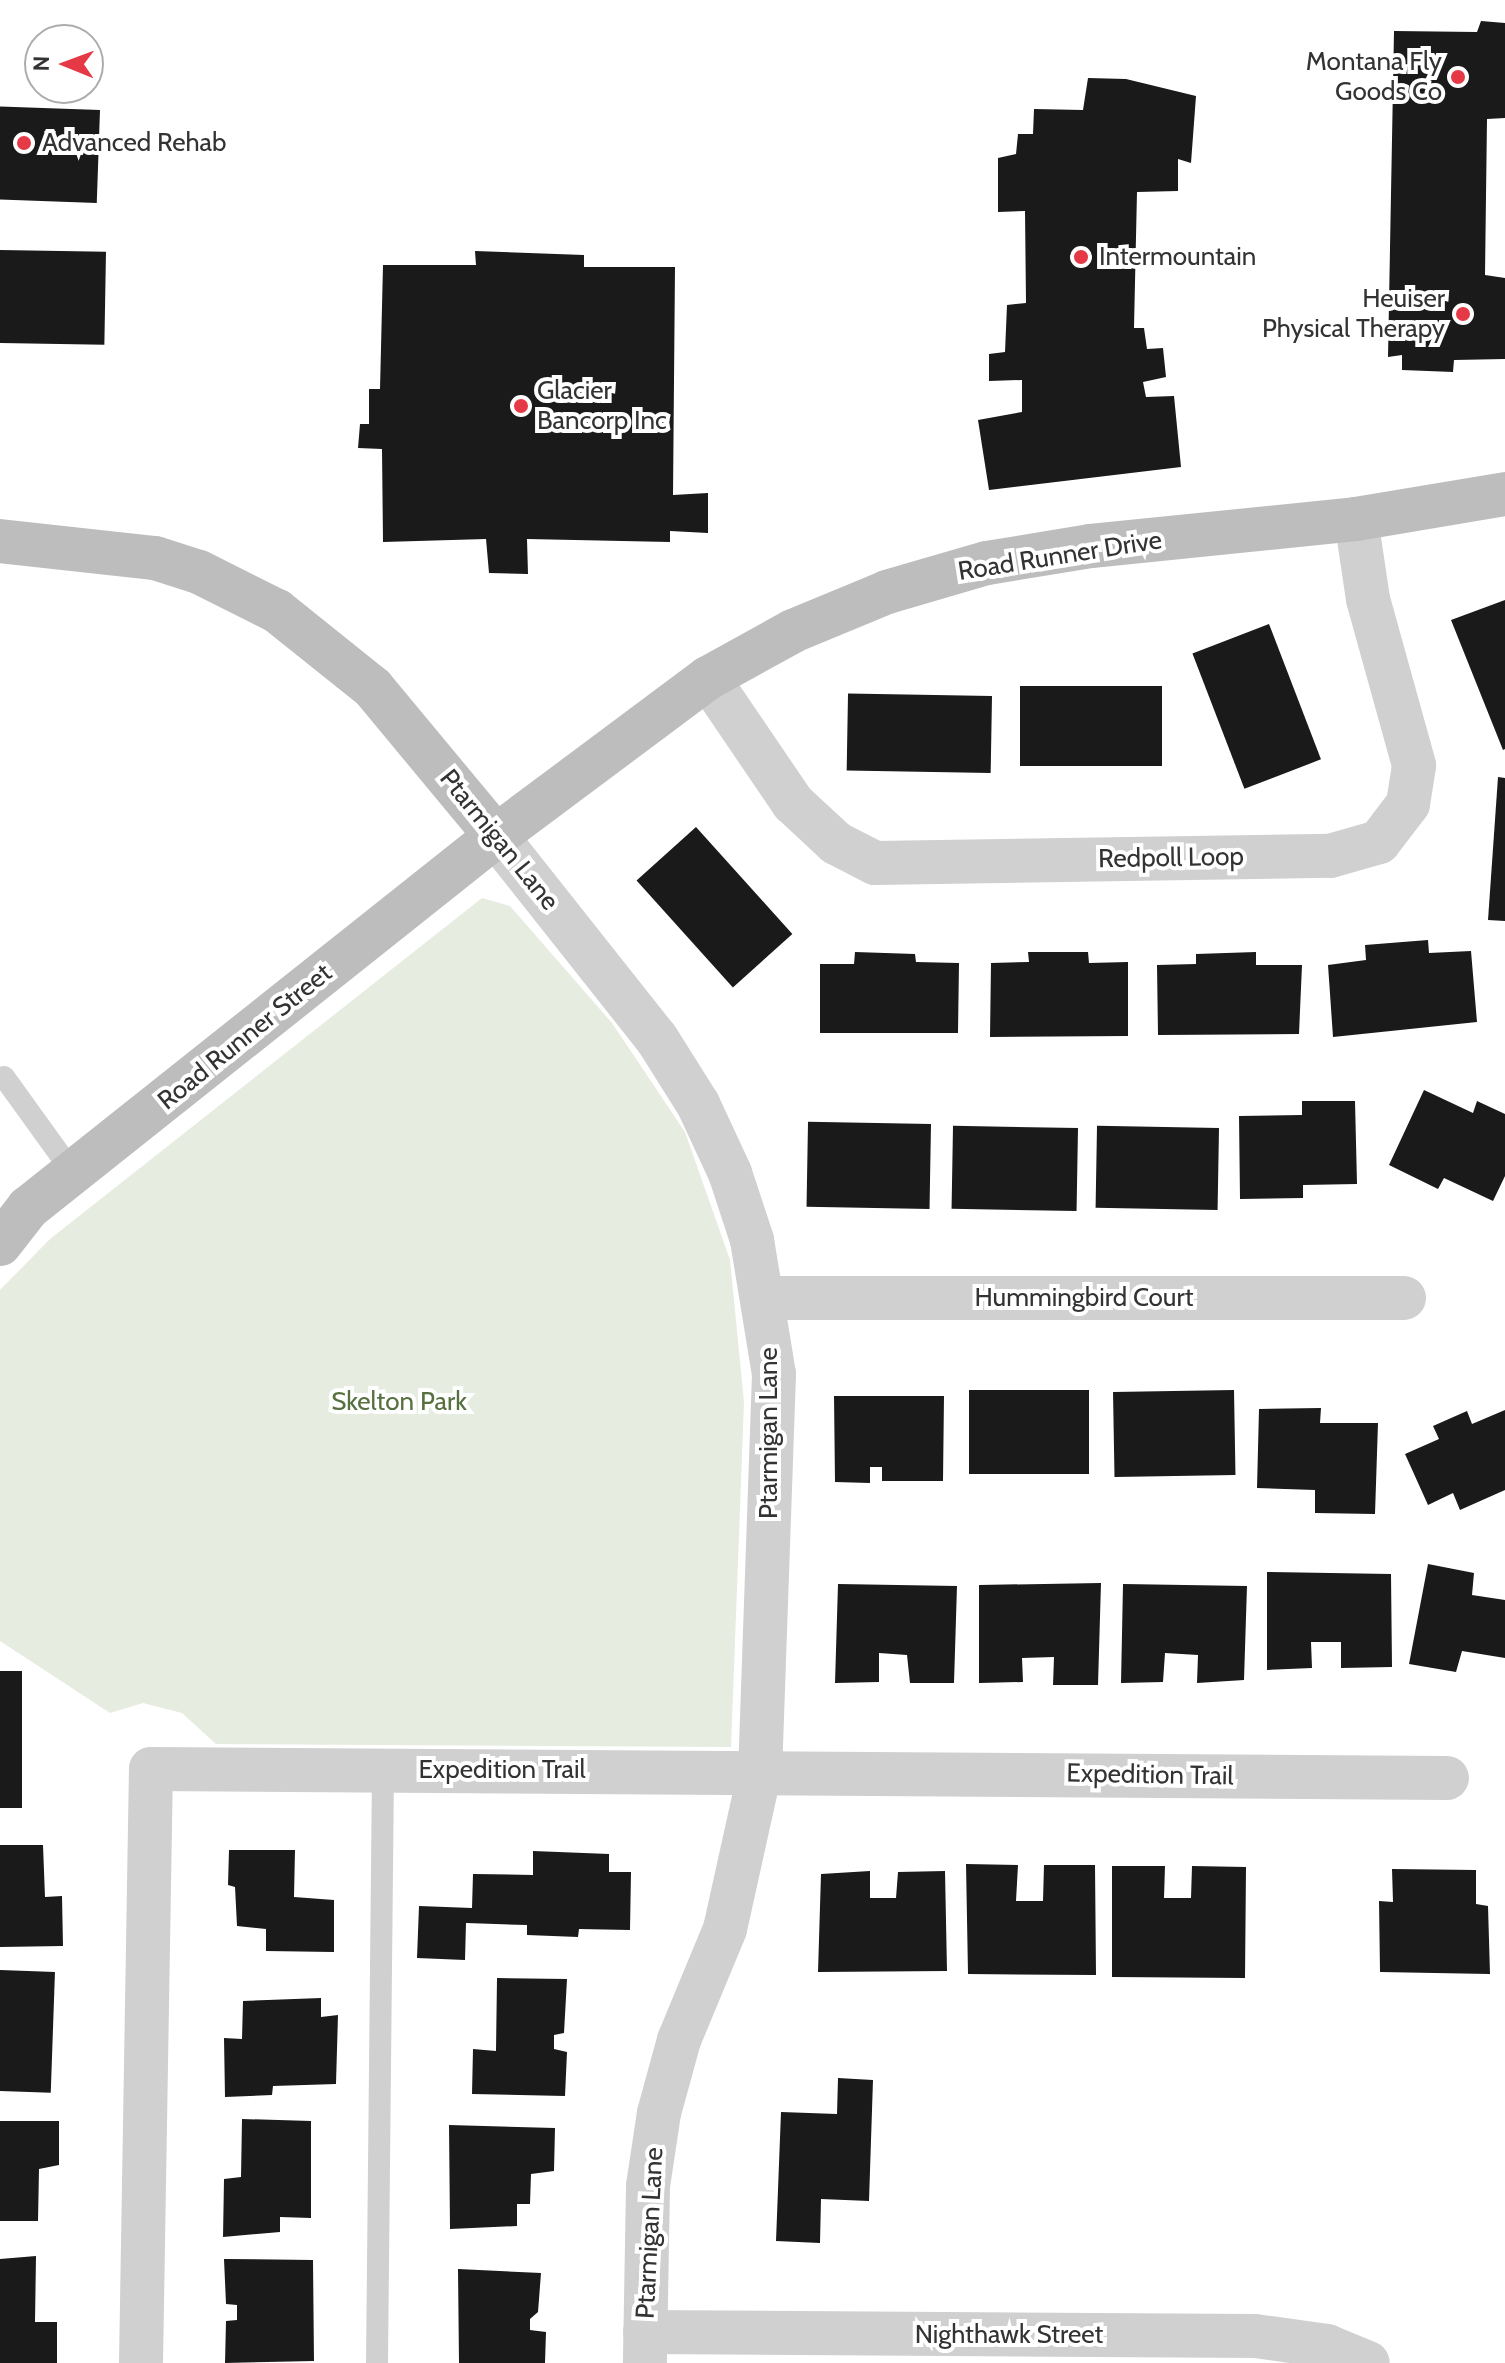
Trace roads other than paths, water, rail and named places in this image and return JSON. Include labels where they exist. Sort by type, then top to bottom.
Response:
[{"type":"street","name":"Road Runner Drive","points":[[496,836],[708,678],[793,631],[887,592],[987,563],[1091,546],[1356,519],[1505,494]]},
{"type":"street","name":"Redpoll Loop","points":[[708,678],[793,803],[836,843],[875,863],[1330,856],[1379,842],[1408,804],[1414,765],[1368,599],[1356,519]]},
{"type":"street","name":"Ptarmigan Lane","points":[[0,541],[155,558],[199,572],[277,611],[373,688],[496,836],[657,1039],[698,1104],[730,1173],[752,1240],[774,1374],[760,1771],[725,1929],[679,2040],[659,2113],[648,2186],[645,2347]]},
{"type":"street","name":"Road Runner Street","points":[[0,1244],[28,1208],[496,836]]},
{"type":"street","name":"Hummingbird Court","points":[[763,1298],[1404,1298]]},
{"type":"street","name":"Expedition Trail","points":[[141,2363],[151,1769],[1447,1778]]},
{"type":"street","name":"Nighthawk Street","points":[[645,2347],[1255,2336],[1327,2346],[1368,2363]]},
{"type":"lane","points":[[4,1077],[74,1174]]},
{"type":"lane","points":[[377,2363],[383,1769]]},
{"type":"place","name":"Montana Fly Goods Co","points":[[1458,77]]},
{"type":"place","name":"Advanced Rehab","points":[[24,143]]},
{"type":"place","name":"Intermountain","points":[[1081,257]]},
{"type":"place","name":"Heuiser Physical Therapy","points":[[1463,314]]},
{"type":"place","name":"Glacier Bancorp Inc","points":[[521,406]]},
{"type":"park label","name":"Skelton Park","points":[[399,1402]]}]
